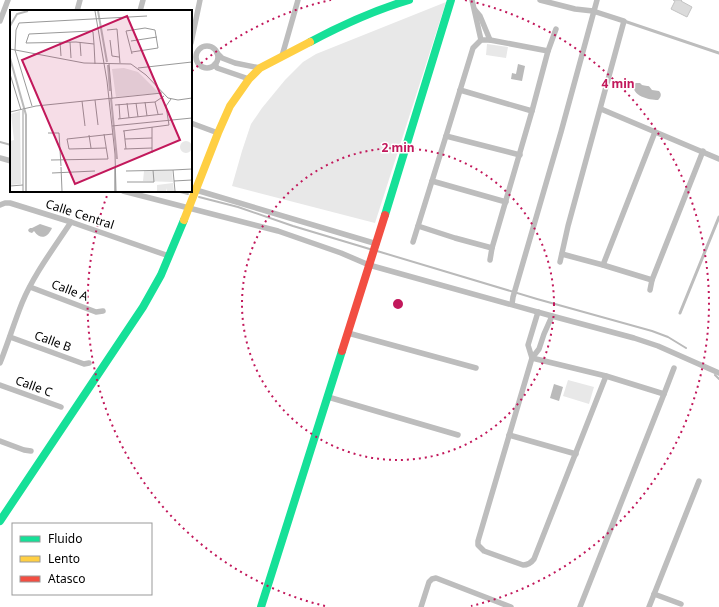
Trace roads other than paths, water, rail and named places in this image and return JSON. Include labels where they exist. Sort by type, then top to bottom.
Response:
[{"type":"street","points":[[0,21],[6,0]]},
{"type":"street","points":[[77,10],[80,0]]},
{"type":"street","points":[[140,10],[143,0]]},
{"type":"street","points":[[192,38],[200,0]]},
{"type":"street","points":[[282,56],[298,0]]},
{"type":"street","points":[[0,521],[143,307],[161,275],[230,106],[249,79],[260,68],[332,30],[388,6],[409,0]]},
{"type":"street","points":[[261,607],[375,250],[451,0]]},
{"type":"street","points":[[472,0],[481,40]]},
{"type":"street","points":[[540,0],[575,9],[593,11],[624,21],[568,226],[560,262]]},
{"type":"street","points":[[512,304],[597,0]]},
{"type":"street","points":[[474,8],[480,16],[490,40]]},
{"type":"street","points":[[490,260],[492,248],[520,155],[548,51],[556,29]]},
{"type":"street","points":[[413,242],[473,48],[481,40],[490,40],[548,51]]},
{"type":"street","points":[[215,64],[208,67],[202,66],[197,61],[194,52],[206,46],[213,48],[222,58],[235,63],[260,68]]},
{"type":"street","points":[[215,64],[217,53]]},
{"type":"street","points":[[231,73],[235,63]]},
{"type":"street","points":[[215,64],[217,68],[249,79]]},
{"type":"street","points":[[460,90],[532,111]]},
{"type":"street","points":[[601,109],[719,159]]},
{"type":"street","points":[[192,123],[218,133]]},
{"type":"street","points":[[603,264],[655,132]]},
{"type":"street","points":[[446,136],[520,155]]},
{"type":"street","points":[[650,290],[652,280],[703,152]]},
{"type":"street","points":[[0,158],[10,161]]},
{"type":"street","points":[[432,181],[506,202]]},
{"type":"street","points":[[196,190],[375,250]]},
{"type":"street","points":[[127,192],[278,231],[341,253],[369,265],[634,338],[658,346],[719,373]]},
{"type":"street","name":"Calle Central","points":[[0,205],[10,203],[71,222],[169,256]]},
{"type":"street","points":[[0,363],[22,303],[30,287],[71,222]]},
{"type":"street","points":[[418,226],[454,238],[492,248]]},
{"type":"street","points":[[562,254],[603,264],[652,280]]},
{"type":"street","name":"Calle A","points":[[30,287],[96,312],[102,311]]},
{"type":"street","points":[[532,358],[528,345],[538,312]]},
{"type":"street","points":[[552,316],[539,349],[532,358],[476,545],[484,551],[522,565],[532,562],[606,376]]},
{"type":"street","points":[[348,333],[476,368]]},
{"type":"street","name":"Calle B","points":[[10,337],[84,364],[89,363]]},
{"type":"street","points":[[532,358],[606,376],[664,394]]},
{"type":"street","points":[[580,607],[674,368]]},
{"type":"street","name":"Calle C","points":[[0,385],[61,407]]},
{"type":"street","points":[[328,397],[458,435]]},
{"type":"street","points":[[509,435],[576,454]]},
{"type":"street","points":[[0,441],[31,451]]},
{"type":"street","points":[[649,607],[699,481]]},
{"type":"street","points":[[421,607],[429,582],[436,578],[511,607]]},
{"type":"street","points":[[654,594],[682,604]]},
{"type":"street","points":[[492,607],[495,601]]},
{"type":"lane","points":[[624,21],[719,53]]},
{"type":"lane","points":[[680,313],[719,217]]},
{"type":"waterway","points":[[0,142],[10,145]]},
{"type":"waterway","points":[[180,192],[188,194]]},
{"type":"waterway","points":[[199,197],[238,207],[293,226],[373,250]]},
{"type":"waterway","points":[[377,251],[537,299],[652,331],[668,337],[686,348]]},
{"type":"waterway","points":[[715,375],[719,379]]}]
